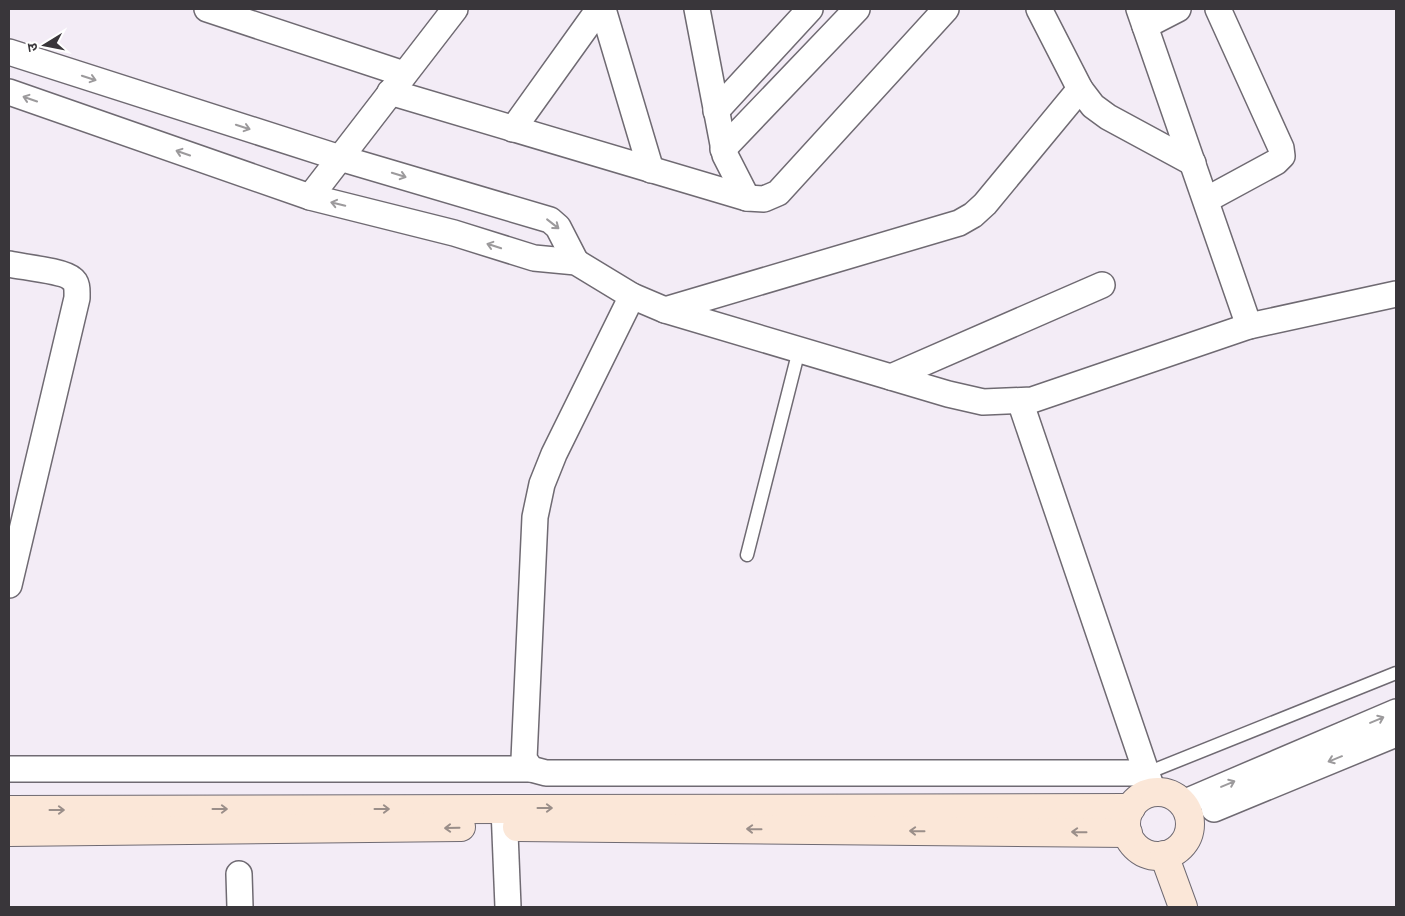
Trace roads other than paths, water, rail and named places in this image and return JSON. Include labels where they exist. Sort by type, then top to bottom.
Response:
[{"type":"street","points":[[207,9],[243,14],[397,83],[513,129],[747,198],[764,199],[778,193],[946,9]]},
{"type":"street","points":[[310,197],[454,9]]},
{"type":"street","points":[[513,129],[599,9]]},
{"type":"street","points":[[603,9],[651,170]]},
{"type":"street","points":[[697,9],[727,162],[747,198]]},
{"type":"street","points":[[716,111],[810,9]]},
{"type":"street","points":[[724,149],[857,9]]},
{"type":"street","points":[[1039,9],[1080,89],[1093,106],[1108,118],[1193,163]]},
{"type":"street","points":[[1178,9],[1142,17],[1249,326]]},
{"type":"street","points":[[1206,200],[1276,162],[1282,156],[1281,148],[1218,9]]},
{"type":"street","points":[[9,52],[340,158],[550,220],[558,227],[576,262]]},
{"type":"street","points":[[665,310],[959,223],[973,215],[985,204],[1080,89]]},
{"type":"street","points":[[9,92],[310,197],[454,233],[534,258],[576,262],[632,296],[665,310],[891,378],[983,402],[1032,400],[1249,326],[1396,294]]},
{"type":"street","points":[[9,264],[62,274],[72,278],[77,285],[77,298],[9,586]]},
{"type":"street","points":[[891,378],[1102,285]]},
{"type":"street","points":[[531,769],[524,759],[535,517],[542,484],[554,454],[632,296]]},
{"type":"street","points":[[9,769],[531,769],[546,773],[1150,782],[1164,792],[1175,796],[1186,811],[1189,834],[1177,850],[1164,855],[1148,854],[1132,842],[1129,820],[1134,803],[1143,795],[1150,782],[1020,401]]},
{"type":"street","points":[[1186,811],[1396,712]]},
{"type":"street","points":[[1186,811],[1396,734]]},
{"type":"street","points":[[9,810],[504,818],[1129,820]]},
{"type":"street","points":[[9,832],[504,818]]},
{"type":"street","points":[[504,818],[508,907]]},
{"type":"street","points":[[1164,855],[1183,907]]},
{"type":"street","points":[[238,874],[240,907]]},
{"type":"lane","points":[[746,555],[799,350]]},
{"type":"lane","points":[[1150,782],[1396,673]]}]
